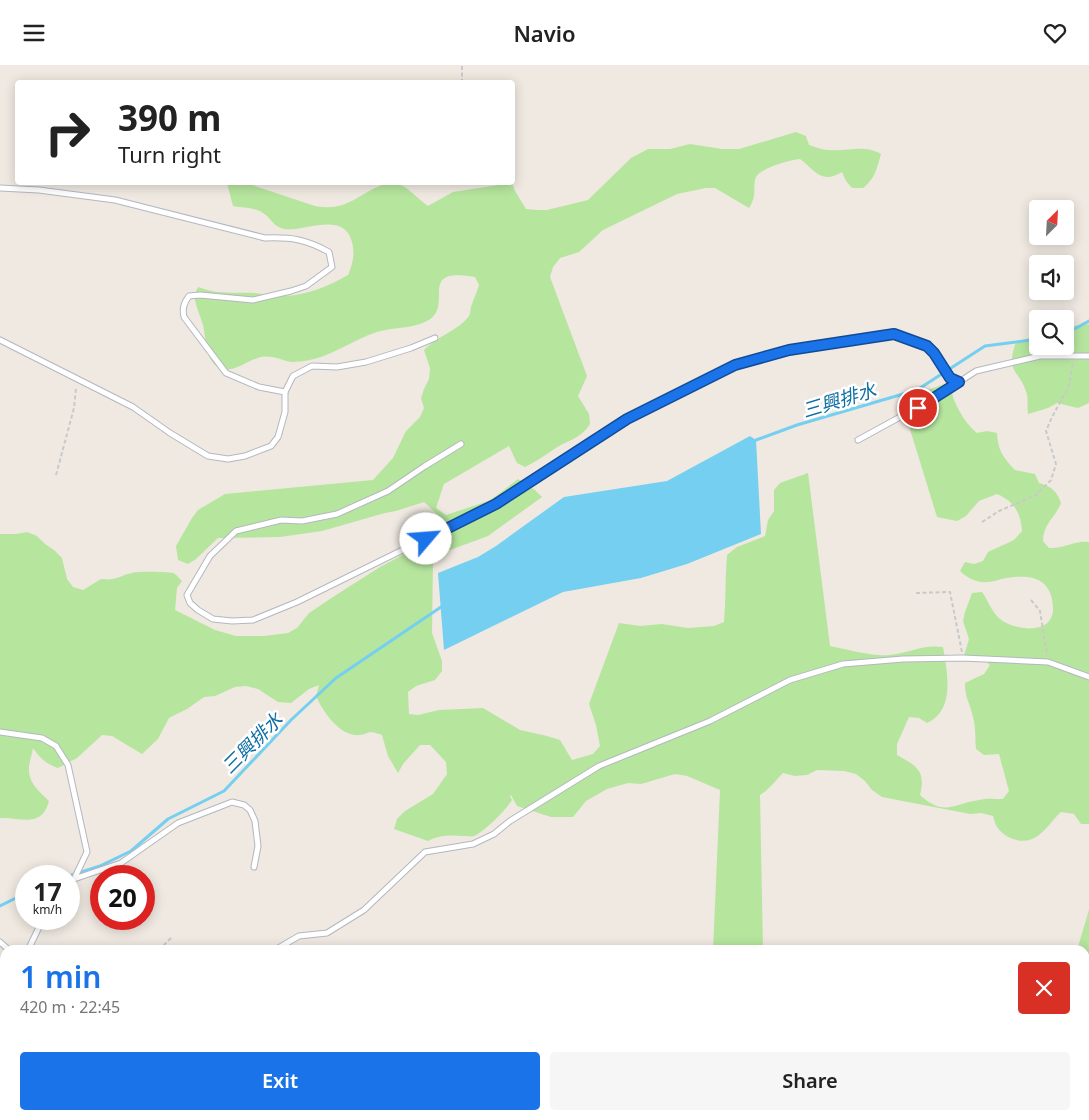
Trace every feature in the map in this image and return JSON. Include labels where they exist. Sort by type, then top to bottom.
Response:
[{"type":"lane","points":[[0,188],[39,190],[115,200],[265,238],[283,237],[311,242],[329,252],[332,267],[306,285],[291,291],[253,300],[200,295],[189,296],[182,310],[184,317],[226,373],[259,387],[285,392]]},
{"type":"lane","points":[[461,444],[424,465],[388,491],[337,514],[302,521],[281,520],[236,531],[210,556],[187,595],[190,603],[213,619],[232,621],[253,620],[297,602],[496,504],[627,419],[735,365],[789,350],[894,334],[927,346],[934,353],[950,378],[959,382]]},
{"type":"lane","points":[[0,340],[133,407],[170,433],[208,456],[228,459],[245,456],[272,446],[278,437],[284,412],[285,392],[294,376],[312,366],[337,367],[366,362],[411,348],[435,338]]},
{"type":"lane","points":[[858,440],[933,399],[976,371],[1040,356],[1089,356]]},
{"type":"lane","points":[[284,945],[299,936],[328,933],[364,910],[425,852],[473,844],[494,833],[510,821],[599,766],[710,721],[790,680],[843,665],[904,659],[963,658],[1048,662],[1089,677]]},
{"type":"lane","points":[[0,731],[42,738],[56,746],[68,765],[87,851],[80,866]]},
{"type":"lane","points":[[80,877],[121,863],[178,823],[232,802],[244,805],[250,810],[255,821],[258,846],[254,867]]},
{"type":"lane","points":[[30,945],[38,930]]},
{"type":"path","points":[[462,65],[462,80]]},
{"type":"path","points":[[982,522],[999,511],[1036,495],[1051,480],[1056,464],[1046,431],[1069,386],[1075,356]]},
{"type":"path","points":[[56,475],[74,408],[77,380]]},
{"type":"path","points":[[916,593],[950,592],[963,658]]},
{"type":"path","points":[[1031,600],[1040,611],[1048,662]]},
{"type":"path","points":[[164,945],[172,937]]},
{"type":"green space","points":[[796,132],[806,136],[809,145],[821,149],[868,149],[881,154],[873,177],[863,188],[852,188],[842,172],[835,176],[823,177],[800,159],[769,168],[759,174],[756,177],[754,195],[749,208],[715,188],[677,194],[603,230],[579,252],[560,258],[553,267],[550,277],[587,376],[578,396],[589,414],[590,424],[580,435],[525,467],[517,463],[509,446],[444,484],[436,508],[446,515],[488,501],[518,479],[542,497],[488,536],[450,550],[433,561],[432,633],[442,661],[442,671],[435,680],[416,686],[408,692],[409,714],[418,715],[439,710],[483,708],[520,730],[560,740],[572,760],[593,754],[600,746],[589,704],[619,623],[640,626],[662,624],[688,628],[714,626],[724,622],[727,555],[737,547],[765,536],[768,520],[774,511],[774,490],[780,483],[808,473],[830,646],[876,655],[896,654],[936,646],[943,647],[947,679],[946,700],[936,717],[927,723],[919,718],[909,717],[897,744],[897,755],[915,766],[922,780],[920,795],[936,806],[949,807],[982,799],[1003,799],[1009,791],[999,754],[984,755],[976,749],[974,721],[965,683],[984,674],[990,665],[983,659],[973,662],[963,659],[969,639],[963,621],[965,612],[972,593],[982,592],[994,612],[1005,622],[1023,628],[1040,627],[1052,617],[1052,598],[1045,584],[1039,580],[1015,577],[992,582],[980,582],[960,571],[965,562],[974,564],[983,561],[988,552],[1014,540],[1022,531],[1016,508],[1008,500],[997,494],[979,501],[966,516],[957,521],[937,517],[901,400],[947,383],[952,389],[954,400],[961,414],[973,430],[977,433],[987,431],[997,433],[1002,453],[1015,470],[1035,474],[1039,483],[1050,487],[1058,495],[1061,503],[1047,525],[1044,535],[1043,541],[1049,548],[1089,542],[1089,824],[1081,824],[1074,814],[1061,812],[1042,833],[1034,838],[1022,841],[1016,840],[1001,832],[996,826],[993,816],[981,813],[970,814],[882,797],[856,774],[844,771],[817,770],[807,775],[795,776],[783,773],[770,788],[760,795],[763,945],[713,945],[720,790],[687,776],[675,774],[641,784],[628,783],[607,789],[586,801],[573,817],[551,817],[517,806],[511,795],[512,800],[505,809],[478,834],[474,836],[445,836],[428,841],[394,829],[397,819],[405,811],[433,794],[447,774],[446,762],[430,745],[420,745],[403,764],[398,773],[388,756],[382,735],[370,732],[360,735],[351,734],[345,732],[333,722],[316,696],[319,685],[309,689],[291,703],[278,702],[258,689],[246,686],[235,687],[215,696],[204,697],[187,709],[169,718],[158,739],[142,754],[112,736],[102,735],[77,758],[58,768],[50,765],[33,748],[29,763],[30,778],[35,787],[49,801],[46,810],[41,815],[30,820],[0,818],[0,534],[27,532],[37,536],[62,558],[67,579],[73,587],[83,590],[101,579],[114,579],[135,572],[173,573],[182,581],[177,588],[175,610],[215,630],[236,636],[264,636],[288,633],[297,628],[309,613],[380,567],[416,548],[430,533],[435,523],[437,514],[424,502],[322,531],[280,537],[218,538],[188,564],[178,560],[176,546],[192,518],[198,510],[225,494],[373,480],[393,458],[406,431],[420,417],[424,408],[421,398],[429,379],[430,368],[424,350],[459,326],[469,316],[479,285],[475,277],[456,275],[446,277],[441,283],[439,290],[438,308],[434,316],[425,322],[377,332],[318,358],[291,362],[273,357],[261,357],[232,369],[220,369],[209,356],[203,325],[194,296],[198,287],[226,293],[286,296],[302,294],[326,286],[348,275],[353,255],[352,242],[348,232],[341,227],[322,225],[292,229],[281,228],[260,211],[233,206],[228,185],[252,185],[315,206],[326,207],[345,204],[384,185],[403,186],[428,206],[453,192],[499,185],[513,185],[526,209],[547,210],[588,200],[631,158],[648,149],[670,149],[690,144],[722,149],[739,149]]},
{"type":"green space","points":[[1089,324],[1089,403],[1078,408],[1057,403],[1028,414],[1027,394],[1014,370],[1012,360],[1016,342],[1029,338],[1029,355],[1074,355],[1074,326]]},
{"type":"green space","points":[[1089,910],[1089,945],[1078,945]]},
{"type":"water","points":[[750,436],[756,440],[761,534],[687,564],[641,578],[563,592],[444,650],[438,573],[478,557],[564,497],[667,481]]},
{"type":"waterway","name":"三興排水","points":[[1074,329],[1089,321]]},
{"type":"waterway","name":"三興排水","points":[[756,440],[797,425],[917,390],[985,346],[1029,340]]},
{"type":"waterway","name":"三興排水","points":[[80,872],[100,866],[131,851],[168,819],[224,791],[291,720],[336,678],[441,607]]},
{"type":"waterway","name":"三興排水","points":[[0,906],[15,898]]},
{"type":"route","points":[[426,539],[496,504],[627,419],[735,365],[789,350],[894,334],[922,343],[934,353],[950,378],[959,382],[918,408]]}]
